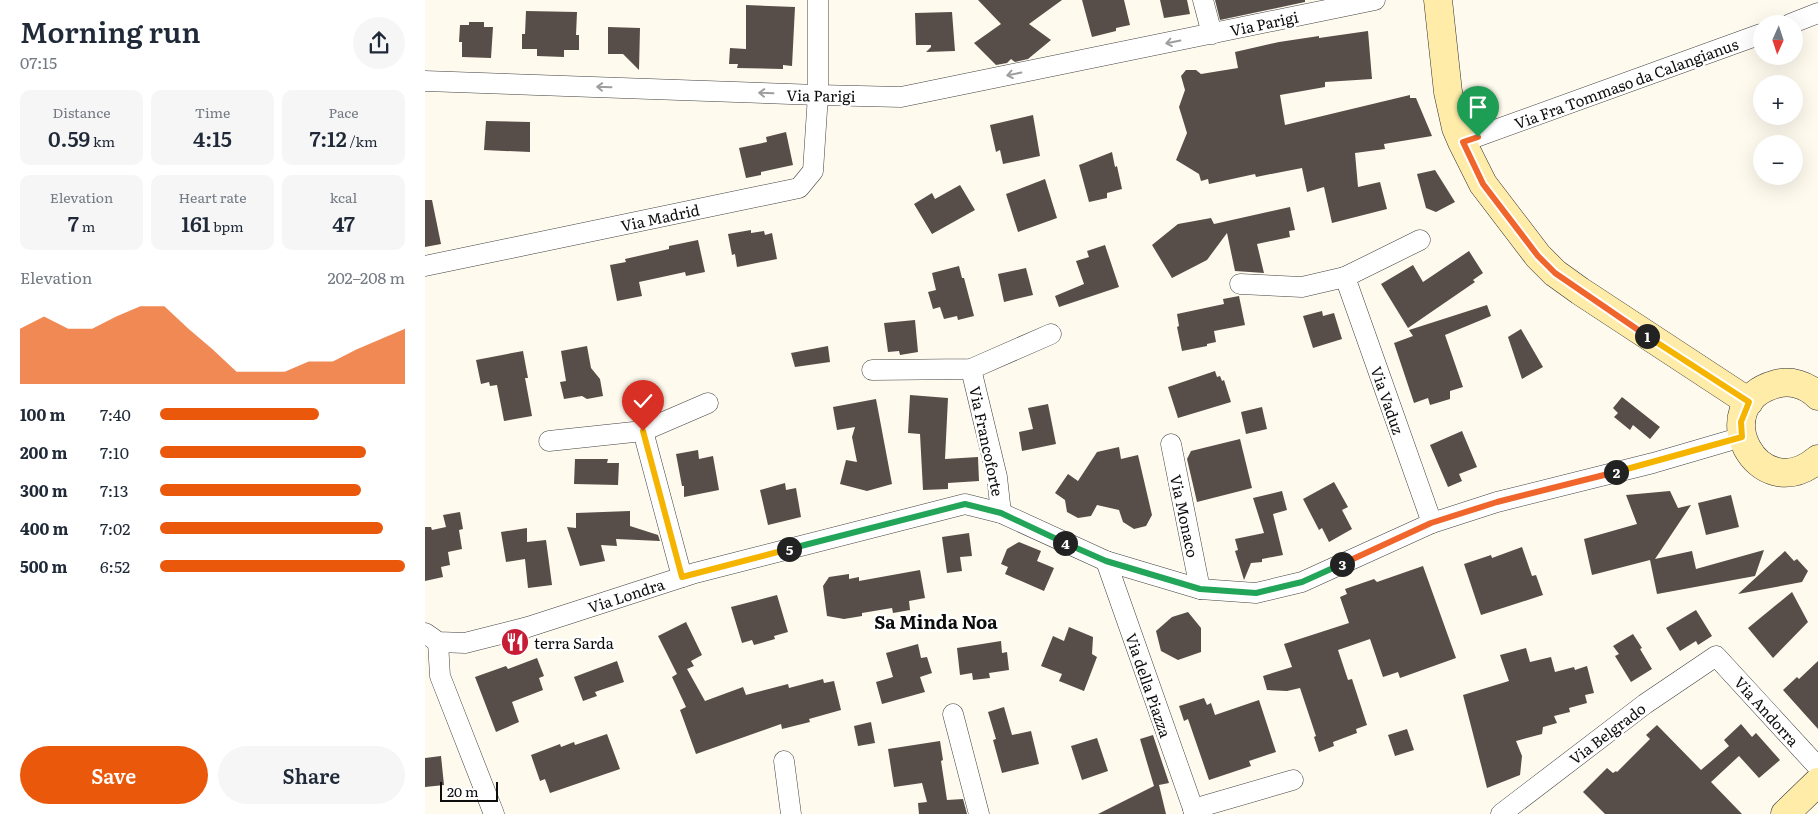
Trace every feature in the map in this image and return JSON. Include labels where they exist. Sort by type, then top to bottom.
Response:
[{"type":"street","name":"Via Madrid","points":[[425,266],[799,188],[813,171],[818,95],[819,0]]},
{"type":"street","name":"Via Parigi","points":[[1203,0],[1212,34]]},
{"type":"street","name":"Via Parigi","points":[[425,81],[901,97],[1375,0]]},
{"type":"street","points":[[1438,0],[1448,92],[1456,128],[1483,184],[1538,256],[1555,273],[1749,402]]},
{"type":"street","points":[[1803,19],[1818,14]]},
{"type":"street","name":"Via Fra Tommaso da Calangianus","points":[[1463,142],[1753,37]]},
{"type":"street","points":[[1240,284],[1302,287],[1345,277],[1419,240]]},
{"type":"street","name":"Via Vaduz","points":[[1345,277],[1431,523]]},
{"type":"street","name":"Via Francoforte","points":[[872,370],[971,369],[1051,334]]},
{"type":"street","name":"Via Francoforte","points":[[971,369],[997,477],[1001,513]]},
{"type":"street","points":[[1818,396],[1812,390],[1799,384],[1779,383],[1761,391],[1749,402],[1741,422],[1742,437],[1750,454],[1756,461],[1772,470],[1789,473],[1801,470],[1818,460]]},
{"type":"street","points":[[549,441],[643,431],[708,403]]},
{"type":"street","points":[[643,431],[682,577]]},
{"type":"street","name":"Via Londra","points":[[432,637],[465,643],[528,627],[682,577],[965,504],[1001,513],[1106,561],[1200,589],[1256,593],[1302,582],[1431,523],[1497,502],[1653,463],[1742,437]]},
{"type":"street","name":"Via Monaco","points":[[1171,444],[1200,589]]},
{"type":"street","name":"Via della Piazza","points":[[1106,561],[1194,812],[1293,780]]},
{"type":"street","points":[[432,637],[440,676],[494,814]]},
{"type":"street","name":"Via Andorra","points":[[1716,656],[1818,767]]},
{"type":"street","name":"Via Belgrado","points":[[1501,814],[1645,704],[1716,656]]},
{"type":"street","points":[[953,714],[979,814]]},
{"type":"street","points":[[784,761],[791,814]]},
{"type":"street","points":[[1785,814],[1818,782]]},
{"type":"building","points":[[978,0],[1062,0],[1029,24],[1051,40],[1028,59],[1015,62],[1011,59],[1007,63],[996,65],[974,43],[1001,24]]},
{"type":"building","points":[[1082,0],[1124,0],[1130,25],[1116,28],[1116,31],[1092,37]]},
{"type":"building","points":[[1160,0],[1187,0],[1190,14],[1164,18]]},
{"type":"building","points":[[1215,0],[1305,0],[1305,2],[1220,20]]},
{"type":"building","points":[[746,5],[795,7],[792,66],[783,65],[783,69],[737,68],[738,64],[729,64],[730,48],[746,49]]},
{"type":"building","points":[[526,11],[577,12],[576,35],[579,35],[579,50],[564,50],[564,57],[537,56],[537,49],[522,49],[522,34],[525,34]]},
{"type":"building","points":[[952,12],[955,51],[926,52],[931,45],[916,45],[915,13]]},
{"type":"building","points":[[469,22],[484,22],[484,27],[493,27],[491,58],[462,57],[462,42],[459,42],[460,25],[469,25]]},
{"type":"building","points":[[608,27],[640,28],[639,70],[623,54],[608,54]]},
{"type":"building","points":[[1368,31],[1372,79],[1325,82],[1325,87],[1280,95],[1285,125],[1410,95],[1410,98],[1416,98],[1432,136],[1384,144],[1385,149],[1355,153],[1358,187],[1380,182],[1387,209],[1332,223],[1324,187],[1307,192],[1302,168],[1256,177],[1255,174],[1209,184],[1208,179],[1201,181],[1199,174],[1176,160],[1187,133],[1179,107],[1185,90],[1181,76],[1186,70],[1196,70],[1201,74],[1238,68],[1235,52],[1279,42]]},
{"type":"building","points":[[1033,115],[1040,156],[1003,164],[1000,150],[996,152],[990,125]]},
{"type":"building","points":[[486,121],[530,122],[530,152],[484,150]]},
{"type":"building","points":[[786,132],[793,165],[761,172],[761,175],[746,178],[739,148],[767,142],[766,137]]},
{"type":"building","points":[[1112,152],[1122,189],[1107,193],[1107,198],[1089,202],[1079,165]]},
{"type":"building","points":[[1435,170],[1455,202],[1436,212],[1426,208],[1417,174]]},
{"type":"building","points":[[1045,179],[1057,218],[1018,232],[1006,194]]},
{"type":"building","points":[[960,185],[975,210],[932,234],[914,204],[932,193],[935,199]]},
{"type":"building","points":[[425,200],[432,200],[441,244],[425,247]]},
{"type":"building","points":[[1290,207],[1295,230],[1289,231],[1290,237],[1257,244],[1264,273],[1235,271],[1227,233],[1207,260],[1172,278],[1152,245],[1178,224],[1211,218],[1214,224]]},
{"type":"building","points":[[751,230],[751,233],[764,231],[765,235],[772,233],[777,259],[737,267],[735,254],[732,255],[728,234]]},
{"type":"building","points":[[698,240],[705,272],[686,276],[685,272],[639,282],[642,296],[617,301],[610,265],[626,262],[625,259],[669,249],[669,246]]},
{"type":"building","points":[[1105,245],[1119,287],[1059,307],[1055,296],[1084,284],[1076,261],[1089,257],[1087,251]]},
{"type":"building","points":[[1469,251],[1483,273],[1473,280],[1475,282],[1408,328],[1381,284],[1413,265],[1423,282]]},
{"type":"building","points":[[959,266],[974,316],[958,320],[957,316],[944,319],[940,307],[933,309],[928,292],[936,290],[932,273]]},
{"type":"building","points":[[1026,268],[1033,295],[1004,302],[998,274]]},
{"type":"building","points":[[1239,296],[1245,325],[1214,331],[1216,342],[1207,344],[1207,346],[1182,351],[1177,327],[1179,326],[1177,314],[1224,304],[1223,299]]},
{"type":"building","points":[[1487,305],[1491,316],[1445,335],[1463,387],[1450,391],[1450,399],[1430,405],[1428,398],[1414,403],[1394,343],[1413,336],[1409,330]]},
{"type":"building","points":[[1322,311],[1323,316],[1334,313],[1342,339],[1313,348],[1303,316]]},
{"type":"building","points":[[915,320],[918,352],[900,355],[899,351],[888,352],[884,323]]},
{"type":"building","points":[[1521,329],[1543,367],[1522,379],[1508,337]]},
{"type":"building","points":[[587,346],[591,368],[600,379],[603,396],[587,399],[582,396],[564,399],[560,382],[566,381],[561,351]]},
{"type":"building","points":[[828,346],[830,362],[795,367],[791,353]]},
{"type":"building","points":[[523,351],[528,378],[525,378],[532,416],[504,421],[497,385],[490,386],[489,382],[481,384],[476,360]]},
{"type":"building","points":[[1215,371],[1217,377],[1220,376],[1222,381],[1224,380],[1231,402],[1178,418],[1168,387]]},
{"type":"building","points":[[910,395],[948,398],[945,459],[978,457],[979,481],[948,483],[948,489],[923,490],[920,434],[908,433]]},
{"type":"building","points":[[1622,397],[1660,427],[1650,439],[1633,425],[1630,430],[1614,417],[1618,413],[1613,408]]},
{"type":"building","points":[[876,399],[892,484],[867,491],[840,484],[846,460],[857,462],[852,437],[855,427],[837,430],[833,407]]},
{"type":"building","points":[[1048,404],[1056,444],[1022,451],[1019,432],[1033,429],[1028,408]]},
{"type":"building","points":[[1262,407],[1267,429],[1246,434],[1241,412]]},
{"type":"building","points":[[1462,431],[1477,467],[1459,474],[1462,481],[1448,487],[1430,445]]},
{"type":"building","points":[[1240,439],[1252,488],[1197,502],[1187,459],[1191,451]]},
{"type":"building","points":[[1119,447],[1121,459],[1138,455],[1152,515],[1146,526],[1134,529],[1123,522],[1119,510],[1097,505],[1091,516],[1078,518],[1067,512],[1065,500],[1055,493],[1068,474],[1078,481],[1097,452]]},
{"type":"building","points":[[698,450],[699,459],[713,456],[719,490],[684,497],[684,486],[682,486],[676,454]]},
{"type":"building","points":[[575,459],[608,459],[607,463],[619,463],[618,485],[574,484]]},
{"type":"building","points":[[1334,482],[1348,507],[1342,510],[1352,529],[1329,542],[1322,528],[1319,530],[1303,499]]},
{"type":"building","points":[[785,483],[786,490],[796,488],[801,517],[768,525],[760,490]]},
{"type":"building","points":[[1282,491],[1287,510],[1273,514],[1283,555],[1262,559],[1262,562],[1251,563],[1244,580],[1235,551],[1238,550],[1235,539],[1264,533],[1253,498]]},
{"type":"building","points":[[1670,491],[1678,508],[1691,505],[1655,559],[1692,551],[1696,569],[1764,550],[1755,576],[1657,594],[1650,560],[1592,575],[1584,539],[1637,524],[1626,495]]},
{"type":"building","points":[[1731,495],[1739,527],[1706,535],[1698,503]]},
{"type":"building","points":[[630,511],[630,526],[658,535],[660,541],[616,539],[617,546],[601,545],[605,561],[580,566],[567,527],[576,528],[576,513]]},
{"type":"building","points":[[460,512],[463,529],[459,530],[462,549],[448,552],[450,565],[441,567],[443,577],[425,581],[425,527],[431,527],[432,530],[446,527],[443,515]]},
{"type":"building","points":[[527,528],[527,542],[546,540],[552,585],[528,588],[525,559],[506,562],[501,532]]},
{"type":"building","points":[[969,533],[972,556],[960,557],[962,571],[947,573],[942,537]]},
{"type":"building","points":[[1019,542],[1041,551],[1037,561],[1054,568],[1044,591],[1005,574],[1008,567],[1001,564],[1007,549]]},
{"type":"building","points":[[1522,547],[1532,576],[1536,575],[1543,595],[1481,615],[1464,564],[1491,555],[1492,558]]},
{"type":"building","points":[[1785,551],[1794,561],[1797,559],[1808,571],[1802,582],[1738,594]]},
{"type":"building","points":[[1423,566],[1456,658],[1400,678],[1398,672],[1383,677],[1370,639],[1338,650],[1348,680],[1352,679],[1367,725],[1356,729],[1357,733],[1333,742],[1334,746],[1319,752],[1314,737],[1316,736],[1300,688],[1287,691],[1267,690],[1263,676],[1292,667],[1284,644],[1349,623],[1340,597],[1347,594],[1345,589],[1374,579],[1377,582]]},
{"type":"building","points":[[920,570],[925,598],[909,601],[910,610],[893,613],[892,608],[862,613],[862,616],[844,619],[827,616],[823,586],[829,577],[849,574],[849,579],[859,577],[859,581]]},
{"type":"building","points":[[1792,592],[1808,622],[1773,658],[1748,628]]},
{"type":"building","points":[[777,595],[788,632],[774,636],[775,639],[754,645],[752,640],[742,643],[731,607]]},
{"type":"building","points":[[1696,610],[1712,636],[1698,645],[1696,641],[1680,651],[1666,628]]},
{"type":"building","points":[[1188,612],[1201,628],[1201,652],[1178,660],[1161,651],[1156,631],[1172,617]]},
{"type":"building","points":[[686,622],[702,655],[691,661],[694,666],[687,669],[705,701],[743,687],[746,695],[788,684],[789,688],[823,679],[824,683],[834,681],[841,710],[809,719],[810,722],[782,729],[781,724],[696,754],[680,710],[686,707],[672,677],[677,674],[658,636]]},
{"type":"building","points":[[1069,627],[1093,637],[1092,654],[1097,657],[1084,691],[1059,681],[1062,674],[1041,666],[1053,636],[1064,641]]},
{"type":"building","points":[[1633,634],[1652,669],[1631,682],[1615,656],[1619,654],[1613,646]]},
{"type":"building","points":[[1001,641],[1002,653],[1007,652],[1009,670],[989,673],[990,678],[973,680],[972,673],[960,675],[957,648]]},
{"type":"building","points":[[918,644],[921,658],[927,657],[932,673],[920,677],[925,692],[882,704],[876,682],[893,677],[886,653]]},
{"type":"building","points":[[1526,648],[1530,662],[1551,657],[1555,672],[1574,667],[1575,670],[1587,666],[1594,693],[1585,695],[1587,703],[1569,708],[1570,712],[1554,716],[1557,723],[1543,727],[1542,734],[1516,741],[1522,756],[1520,775],[1487,788],[1463,695],[1509,681],[1500,655]]},
{"type":"building","points":[[537,658],[544,676],[539,678],[543,690],[512,702],[519,722],[496,732],[475,677],[506,666],[508,669]]},
{"type":"building","points":[[617,661],[624,682],[595,692],[597,696],[583,701],[574,677]]},
{"type":"building","points":[[1818,661],[1818,729],[1783,690],[1797,677],[1799,679]]},
{"type":"building","points":[[1204,698],[1207,705],[1211,703],[1215,715],[1259,700],[1276,752],[1249,761],[1251,766],[1209,780],[1188,719],[1184,721],[1179,706]]},
{"type":"building","points":[[1004,707],[1012,735],[1031,731],[1039,764],[1002,773],[993,740],[996,739],[988,712]]},
{"type":"building","points":[[871,722],[875,743],[858,746],[854,726]]},
{"type":"building","points":[[1741,724],[1752,737],[1756,733],[1780,760],[1759,778],[1739,756],[1711,782],[1742,814],[1605,814],[1583,792],[1607,768],[1613,773],[1617,772],[1650,739],[1646,735],[1657,725],[1701,770],[1729,746],[1724,740]]},
{"type":"building","points":[[1407,729],[1414,750],[1395,756],[1388,735]]},
{"type":"building","points":[[607,734],[620,769],[550,793],[545,779],[540,781],[531,755],[560,744],[561,747],[574,742],[575,745]]},
{"type":"building","points":[[1153,735],[1169,783],[1159,785],[1166,814],[1098,814],[1154,786],[1140,739]]},
{"type":"building","points":[[1097,738],[1108,771],[1082,780],[1071,746]]},
{"type":"building","points":[[940,741],[947,800],[963,799],[967,814],[919,814],[918,803],[927,802],[922,783],[894,787],[888,749]]},
{"type":"building","points":[[441,756],[444,785],[425,787],[425,758]]},
{"type":"place","name":"terra Sarda","points":[[515,642]]},
{"type":"district","name":"Sa Minda Noa","points":[[936,621]]},
{"type":"route","points":[[643,431],[682,577],[965,504],[1001,513],[1106,561],[1200,589],[1256,593],[1302,582],[1431,523],[1497,502],[1653,463],[1742,437],[1741,422],[1749,402],[1580,291],[1555,273],[1538,256],[1483,184],[1463,142],[1478,137]]}]
